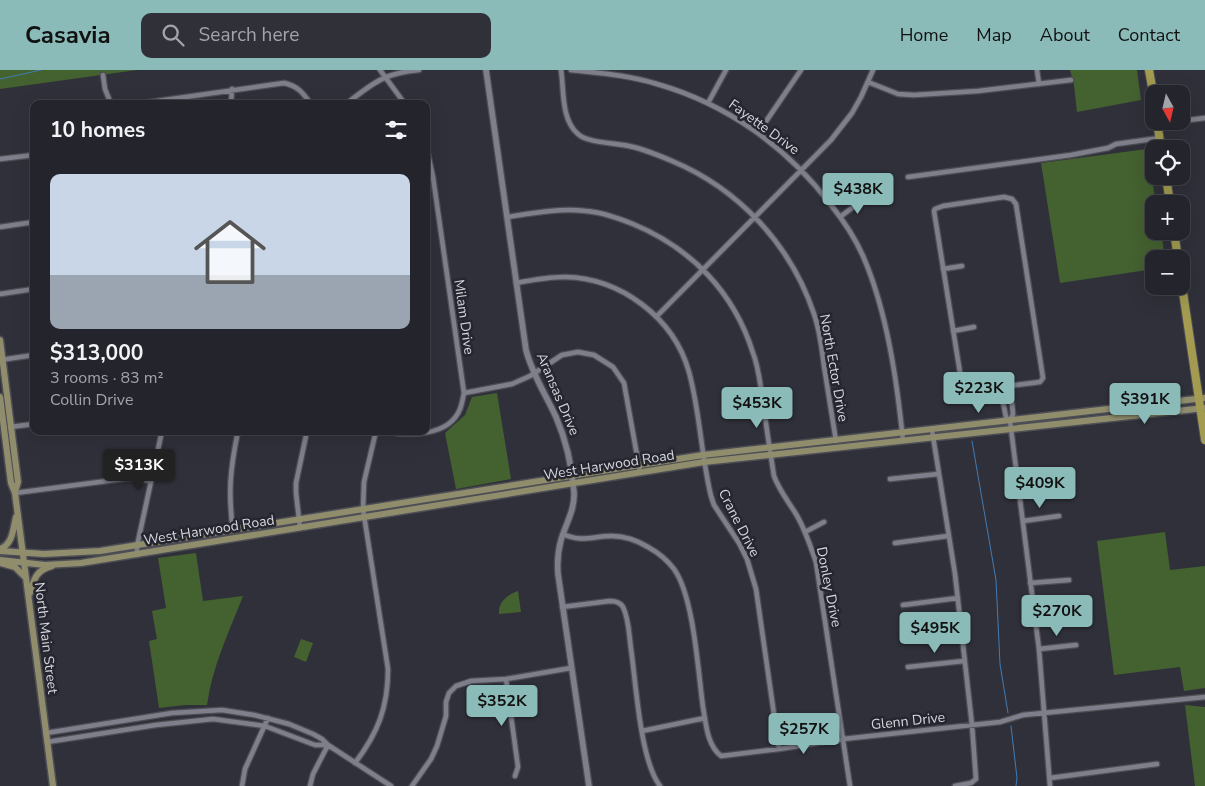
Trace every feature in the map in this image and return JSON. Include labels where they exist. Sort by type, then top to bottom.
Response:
[{"type":"main road","points":[[1150,70],[1152,85]]},
{"type":"main road","points":[[1158,130],[1160,138]]},
{"type":"main road","points":[[1184,295],[1202,398],[1205,440]]},
{"type":"main road","name":"North Main Street","points":[[0,340],[11,483],[15,494],[53,786]]},
{"type":"main road","name":"North Main Street","points":[[0,397],[8,427]]},
{"type":"main road","name":"West Harwood Road","points":[[0,562],[60,564],[91,562],[704,462],[770,456],[902,433],[1202,398]]},
{"type":"main road","name":"West Harwood Road","points":[[0,550],[66,554],[137,546],[703,454],[770,448],[903,441],[1203,408]]},
{"type":"main road","points":[[1116,409],[1116,418]]},
{"type":"main road","points":[[424,499],[426,507]]},
{"type":"main road","points":[[0,550],[8,545],[11,540],[17,513]]},
{"type":"main road","points":[[0,562],[15,567],[26,578]]},
{"type":"main road","points":[[29,597],[36,574],[45,568],[60,564]]},
{"type":"street","points":[[380,70],[402,100]]},
{"type":"street","points":[[352,100],[385,77],[397,72],[419,70]]},
{"type":"street","name":"Aransas Drive","points":[[486,70],[526,350],[534,372],[560,426],[568,452],[572,475],[573,506],[563,534],[558,563],[562,607],[589,786]]},
{"type":"street","name":"Fayette Drive","points":[[561,70],[615,75],[656,83],[708,103],[758,133],[802,170],[840,217],[862,254],[881,309],[889,342],[903,441]]},
{"type":"street","name":"North Ector Drive","points":[[561,70],[567,119],[577,134],[588,139],[639,149],[690,168],[723,190],[755,217],[784,253],[794,269],[814,315],[821,343],[836,444]]},
{"type":"street","points":[[708,103],[726,70]]},
{"type":"street","points":[[758,133],[801,70]]},
{"type":"street","points":[[657,316],[831,140],[852,112],[873,70]]},
{"type":"street","points":[[1038,70],[1040,84]]},
{"type":"street","points":[[102,75],[109,100]]},
{"type":"street","points":[[868,82],[898,94],[914,95],[978,92],[1071,80]]},
{"type":"street","points":[[162,100],[284,83],[295,86],[308,100]]},
{"type":"street","points":[[231,100],[232,89]]},
{"type":"street","points":[[1190,120],[1205,118]]},
{"type":"street","points":[[908,177],[1071,155],[1108,148],[1116,144],[1160,138]]},
{"type":"street","points":[[0,159],[30,155]]},
{"type":"street","name":"Milam Drive","points":[[430,163],[464,393],[460,408],[452,421],[438,430],[430,431]]},
{"type":"street","points":[[1004,197],[1015,201],[1043,378],[1040,382],[968,391],[964,389],[943,269],[935,208],[1004,197]]},
{"type":"street","points":[[840,217],[865,198]]},
{"type":"street","name":"Donley Drive","points":[[507,217],[562,210],[587,210],[628,222],[660,237],[693,259],[716,283],[731,304],[751,346],[760,380],[770,456],[777,485],[796,513],[816,562],[850,786]]},
{"type":"street","points":[[0,227],[30,223]]},
{"type":"street","points":[[943,269],[962,266]]},
{"type":"street","name":"Crane Drive","points":[[516,283],[559,277],[578,278],[606,285],[630,296],[657,316],[676,342],[686,362],[693,388],[704,462],[714,505],[747,559],[756,589],[779,749]]},
{"type":"street","points":[[0,294],[30,290]]},
{"type":"street","points":[[953,331],[974,327]]},
{"type":"street","points":[[464,393],[512,384],[562,355],[578,352],[594,355],[613,367],[624,383],[640,472]]},
{"type":"street","points":[[1,360],[30,356]]},
{"type":"street","points":[[1010,386],[1013,414],[1010,421],[1010,429],[1039,649],[1050,786]]},
{"type":"street","points":[[1000,387],[1006,417],[1010,421]]},
{"type":"street","points":[[8,427],[30,424]]},
{"type":"street","points":[[932,430],[958,598],[976,779],[971,784],[955,786]]},
{"type":"street","points":[[136,554],[161,435]]},
{"type":"street","points":[[234,538],[230,505],[230,473],[237,435]]},
{"type":"street","points":[[300,528],[296,483],[306,435]]},
{"type":"street","points":[[355,763],[375,733],[384,708],[388,688],[388,669],[363,509],[364,482],[375,435]]},
{"type":"street","points":[[890,479],[938,474]]},
{"type":"street","points":[[15,494],[130,478],[151,481]]},
{"type":"street","points":[[1023,521],[1059,516]]},
{"type":"street","points":[[805,532],[824,522]]},
{"type":"street","name":"Glenn Drive","points":[[563,534],[582,540],[612,536],[628,538],[647,546],[674,569],[682,585],[688,605],[705,718],[711,743],[714,750],[721,756],[843,739],[1000,722],[1023,715],[1205,697]]},
{"type":"street","points":[[896,543],[948,536]]},
{"type":"street","points":[[1030,583],[1069,580]]},
{"type":"street","points":[[903,605],[958,598]]},
{"type":"street","points":[[562,607],[610,601],[617,601],[622,605],[628,623],[642,731],[650,769],[660,786]]},
{"type":"street","points":[[1039,649],[1076,645]]},
{"type":"street","points":[[908,667],[964,661]]},
{"type":"street","points":[[412,786],[431,759],[437,746],[446,716],[448,693],[456,686],[471,681],[506,679],[571,668]]},
{"type":"street","points":[[506,679],[518,767],[515,776]]},
{"type":"street","points":[[46,733],[154,716],[213,710],[235,712],[268,718],[313,734],[391,786]]},
{"type":"street","points":[[213,710],[213,719]]},
{"type":"street","points":[[154,716],[156,725]]},
{"type":"street","points":[[242,786],[245,769],[268,718]]},
{"type":"street","points":[[642,731],[705,718]]},
{"type":"street","points":[[47,742],[156,725],[213,719],[264,726],[315,745],[328,745]]},
{"type":"street","points":[[94,725],[96,735]]},
{"type":"street","points":[[310,786],[313,774],[328,745]]},
{"type":"street","points":[[1050,778],[1157,764]]},
{"type":"green space","points":[[0,70],[137,70],[0,89]]},
{"type":"green space","points":[[1070,70],[1137,70],[1141,100],[1077,112]]},
{"type":"green space","points":[[1145,149],[1145,185],[1153,185],[1155,195],[1145,195],[1145,240],[1162,240],[1164,250],[1145,250],[1145,270],[1060,283],[1041,163]]},
{"type":"green space","points":[[497,393],[511,479],[456,489],[445,433],[465,415],[472,397]]},
{"type":"green space","points":[[1165,532],[1170,570],[1205,566],[1205,688],[1184,691],[1180,667],[1114,675],[1097,541]]},
{"type":"green space","points":[[196,553],[203,601],[243,596],[217,663],[207,705],[159,708],[149,641],[157,639],[152,611],[166,608],[158,558]]},
{"type":"green space","points":[[518,591],[521,612],[499,614],[500,606],[504,600]]},
{"type":"green space","points":[[301,639],[313,643],[306,662],[294,657]]},
{"type":"green space","points":[[1185,705],[1205,707],[1205,786],[1195,786]]},
{"type":"waterway","points":[[0,79],[41,70]]},
{"type":"waterway","points":[[972,441],[996,580],[1000,664],[1008,713]]},
{"type":"waterway","points":[[1011,726],[1017,778],[1016,786]]}]
